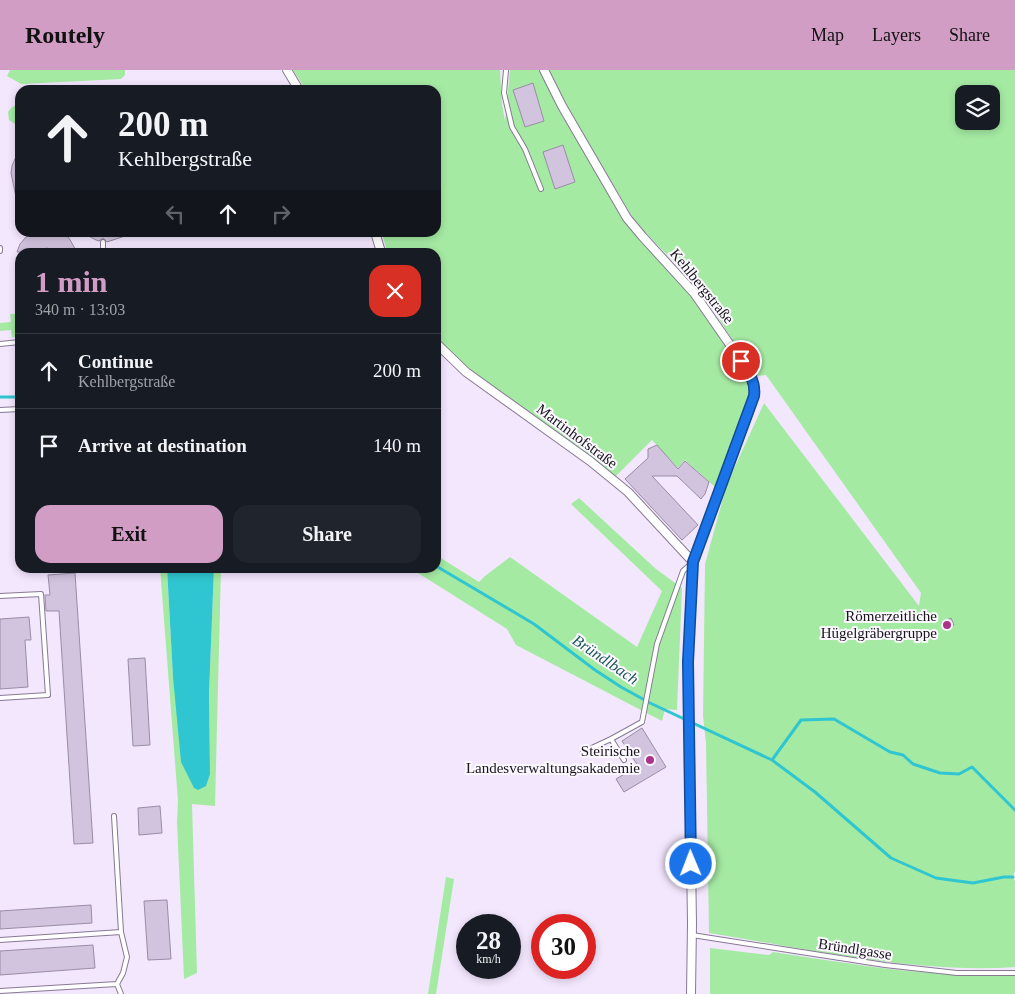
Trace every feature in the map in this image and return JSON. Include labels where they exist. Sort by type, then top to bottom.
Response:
[{"type":"street","points":[[287,70],[297,85]]},
{"type":"street","name":"Kehlbergstraße","points":[[544,70],[562,106],[627,218],[694,293],[751,375],[755,388],[750,409],[693,562]]},
{"type":"street","name":"Martinhofstraße","points":[[441,348],[466,372],[590,461],[628,492],[693,562]]},
{"type":"street","points":[[692,994],[688,662],[693,562]]},
{"type":"lane","points":[[506,70],[504,93],[512,127],[542,189]]},
{"type":"lane","points":[[103,242],[103,248]]},
{"type":"lane","points":[[0,344],[15,342]]},
{"type":"lane","points":[[0,410],[15,409]]},
{"type":"lane","points":[[584,752],[642,722],[657,644],[683,571],[693,562]]},
{"type":"lane","points":[[0,596],[41,594],[48,695],[0,698]]},
{"type":"lane","points":[[611,739],[624,760]]},
{"type":"lane","points":[[114,816],[121,932],[127,956],[123,973],[117,984]]},
{"type":"lane","points":[[0,940],[121,932]]},
{"type":"lane","name":"Bründlgasse","points":[[692,935],[884,966],[957,973],[1015,972]]},
{"type":"lane","points":[[0,991],[117,984]]},
{"type":"lane","points":[[117,984],[121,994]]},
{"type":"green space","points":[[10,70],[125,70],[125,75],[121,79],[21,84],[7,76]]},
{"type":"green space","points":[[293,70],[500,70],[505,121],[510,70],[540,70],[564,118],[594,164],[623,219],[691,296],[747,379],[749,388],[748,400],[715,487],[685,460],[678,468],[652,440],[614,478],[453,358],[441,345],[441,248],[386,248],[383,237],[441,237],[441,85],[303,85]]},
{"type":"green space","points":[[548,70],[1015,70],[1015,871],[1013,877],[1015,881],[1015,967],[940,967],[901,964],[823,953],[709,933],[706,743],[703,716],[705,564],[727,484],[764,403],[919,606],[921,593],[766,375],[756,376],[711,307],[672,260],[636,223],[574,119]]},
{"type":"green space","points":[[15,106],[15,124],[9,120],[8,112]]},
{"type":"green space","points":[[10,314],[15,314],[15,337],[12,337],[11,330],[0,331],[0,323],[11,322]]},
{"type":"green space","points":[[579,498],[656,569],[682,588],[677,710],[665,709],[662,721],[516,645],[507,629],[418,573],[441,573],[441,558],[479,582],[510,557],[637,647],[662,591],[571,504]]},
{"type":"green space","points":[[160,573],[167,573],[173,677],[210,774],[209,694],[214,573],[221,573],[215,806],[192,804],[197,973],[184,979],[177,822],[178,801]]},
{"type":"green space","points":[[446,877],[454,879],[436,994],[428,994]]},
{"type":"green space","points":[[710,948],[769,955],[773,952],[863,966],[924,972],[985,975],[1015,974],[1015,994],[710,994]]},
{"type":"water","points":[[167,573],[214,573],[209,694],[210,774],[206,786],[198,790],[194,788],[181,762],[173,677]]},
{"type":"building","points":[[533,83],[544,121],[525,127],[513,90]]},
{"type":"building","points":[[563,145],[575,182],[555,189],[543,152]]},
{"type":"building","points":[[15,159],[15,192],[11,173]]},
{"type":"building","points":[[26,237],[68,237],[75,248],[18,248]]},
{"type":"building","points":[[90,237],[122,237],[107,242],[103,238],[99,241]]},
{"type":"building","points":[[657,445],[678,469],[685,461],[709,482],[701,499],[677,476],[652,476],[698,525],[682,540],[625,479],[648,458],[648,449]]},
{"type":"building","points":[[75,573],[93,843],[74,844],[59,611],[46,611],[45,595],[50,595],[48,575]]},
{"type":"building","points":[[29,617],[31,640],[25,640],[28,687],[0,689],[0,619]]},
{"type":"building","points":[[951,618],[954,625],[945,630],[941,623]]},
{"type":"building","points":[[145,658],[150,745],[133,746],[128,659]]},
{"type":"building","name":"Steirische Landesverwaltungsakademie","points":[[642,728],[666,767],[624,792],[616,779],[638,766],[622,741]]},
{"type":"building","points":[[160,806],[162,833],[139,835],[138,808]]},
{"type":"building","points":[[167,900],[171,959],[148,960],[144,901]]},
{"type":"building","points":[[91,905],[92,923],[0,929],[0,911]]},
{"type":"building","points":[[93,945],[95,968],[0,975],[0,951]]},
{"type":"waterway","name":"Bründlbach","points":[[0,397],[15,397]]},
{"type":"waterway","name":"Bründlbach","points":[[441,569],[534,624],[621,687],[650,703],[772,760],[801,720],[834,719],[890,752],[903,755],[913,764],[940,773],[959,774],[972,767],[1015,810]]},
{"type":"waterway","points":[[772,760],[815,792],[891,858],[936,878],[973,883],[1013,877]]},
{"type":"place","name":"Römerzeitliche Hügelgräbergruppe","points":[[947,625]]},
{"type":"place","name":"Steirische Landesverwaltungsakademie","points":[[650,760]]},
{"type":"route","points":[[691,864],[688,662],[693,562],[754,396],[755,388],[751,375],[741,361]]}]
